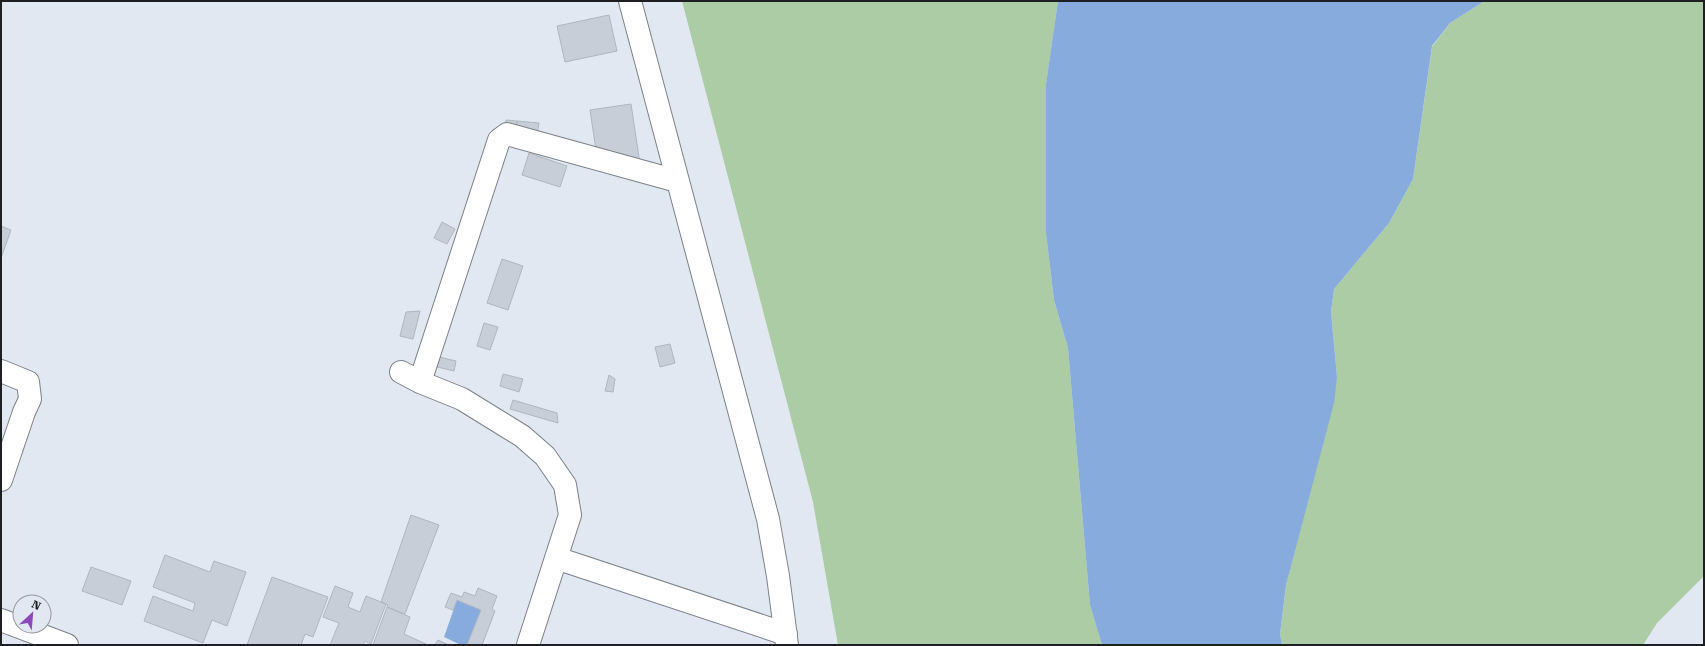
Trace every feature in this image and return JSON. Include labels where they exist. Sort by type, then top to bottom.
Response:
[{"type":"main road","points":[[556,558],[786,640],[778,576],[768,519],[630,1]]},
{"type":"main road","points":[[420,382],[499,140],[507,134],[677,181]]},
{"type":"main road","points":[[1,371],[28,382],[30,399],[24,412],[1,480]]},
{"type":"main road","points":[[401,372],[420,382],[462,399],[492,416],[522,436],[545,456],[565,485],[570,515],[528,645]]},
{"type":"main road","points":[[1,620],[68,645]]},
{"type":"green space","points":[[682,1],[1058,1],[1046,84],[1046,233],[1054,300],[1068,348],[1090,605],[1102,645],[838,645],[813,502]]},
{"type":"green space","points":[[1704,1],[1704,576],[1657,623],[1643,645],[1282,645],[1280,634],[1286,585],[1337,377],[1331,312],[1334,289],[1389,223],[1413,179],[1432,47],[1450,23],[1483,2]]},
{"type":"water","points":[[1058,1],[1492,1],[1483,2],[1450,23],[1432,46],[1413,179],[1389,223],[1334,289],[1331,312],[1337,377],[1334,403],[1286,585],[1280,634],[1282,645],[1102,645],[1090,605],[1068,348],[1054,300],[1046,233],[1046,84]]},
{"type":"water","points":[[457,600],[481,610],[467,645],[461,645],[444,637]]},
{"type":"building","points":[[609,15],[617,51],[565,62],[557,26]]},
{"type":"building","points":[[631,104],[640,164],[599,170],[590,110]]},
{"type":"building","points":[[506,120],[517,121],[516,129],[505,128]]},
{"type":"building","points":[[517,121],[539,123],[537,135],[516,129]]},
{"type":"building","points":[[529,153],[567,166],[560,187],[522,175]]},
{"type":"building","points":[[442,222],[455,229],[447,244],[434,238]]},
{"type":"building","points":[[1,226],[11,230],[1,258]]},
{"type":"building","points":[[502,259],[523,266],[508,310],[487,303]]},
{"type":"building","points":[[420,311],[413,339],[400,336],[406,312]]},
{"type":"building","points":[[484,323],[498,327],[490,350],[477,346]]},
{"type":"building","points":[[670,344],[675,363],[660,367],[655,347]]},
{"type":"building","points":[[435,356],[456,361],[454,371],[433,366]]},
{"type":"building","points":[[503,374],[523,379],[519,392],[500,386]]},
{"type":"building","points":[[609,375],[615,379],[613,392],[605,391]]},
{"type":"building","points":[[513,400],[557,413],[558,423],[510,409]]},
{"type":"building","points":[[411,515],[439,525],[405,614],[387,607],[388,605],[381,602]]},
{"type":"building","points":[[165,555],[210,572],[214,561],[246,572],[227,626],[212,620],[203,643],[144,621],[153,596],[193,611],[195,603],[153,587]]},
{"type":"building","points":[[91,567],[131,581],[122,605],[82,591]]},
{"type":"building","points":[[272,577],[328,597],[313,637],[305,634],[301,645],[247,645]]},
{"type":"building","points":[[335,586],[353,593],[348,607],[360,612],[366,596],[386,604],[371,644],[365,641],[363,645],[330,645],[339,623],[323,617]]},
{"type":"building","points":[[478,588],[497,596],[492,609],[495,611],[482,645],[467,645],[481,610],[457,600],[453,610],[445,607],[451,593],[462,597],[464,592],[475,596]]},
{"type":"building","points":[[387,607],[410,617],[404,634],[428,645],[373,645]]},
{"type":"building","points":[[438,640],[449,645],[435,645]]}]
